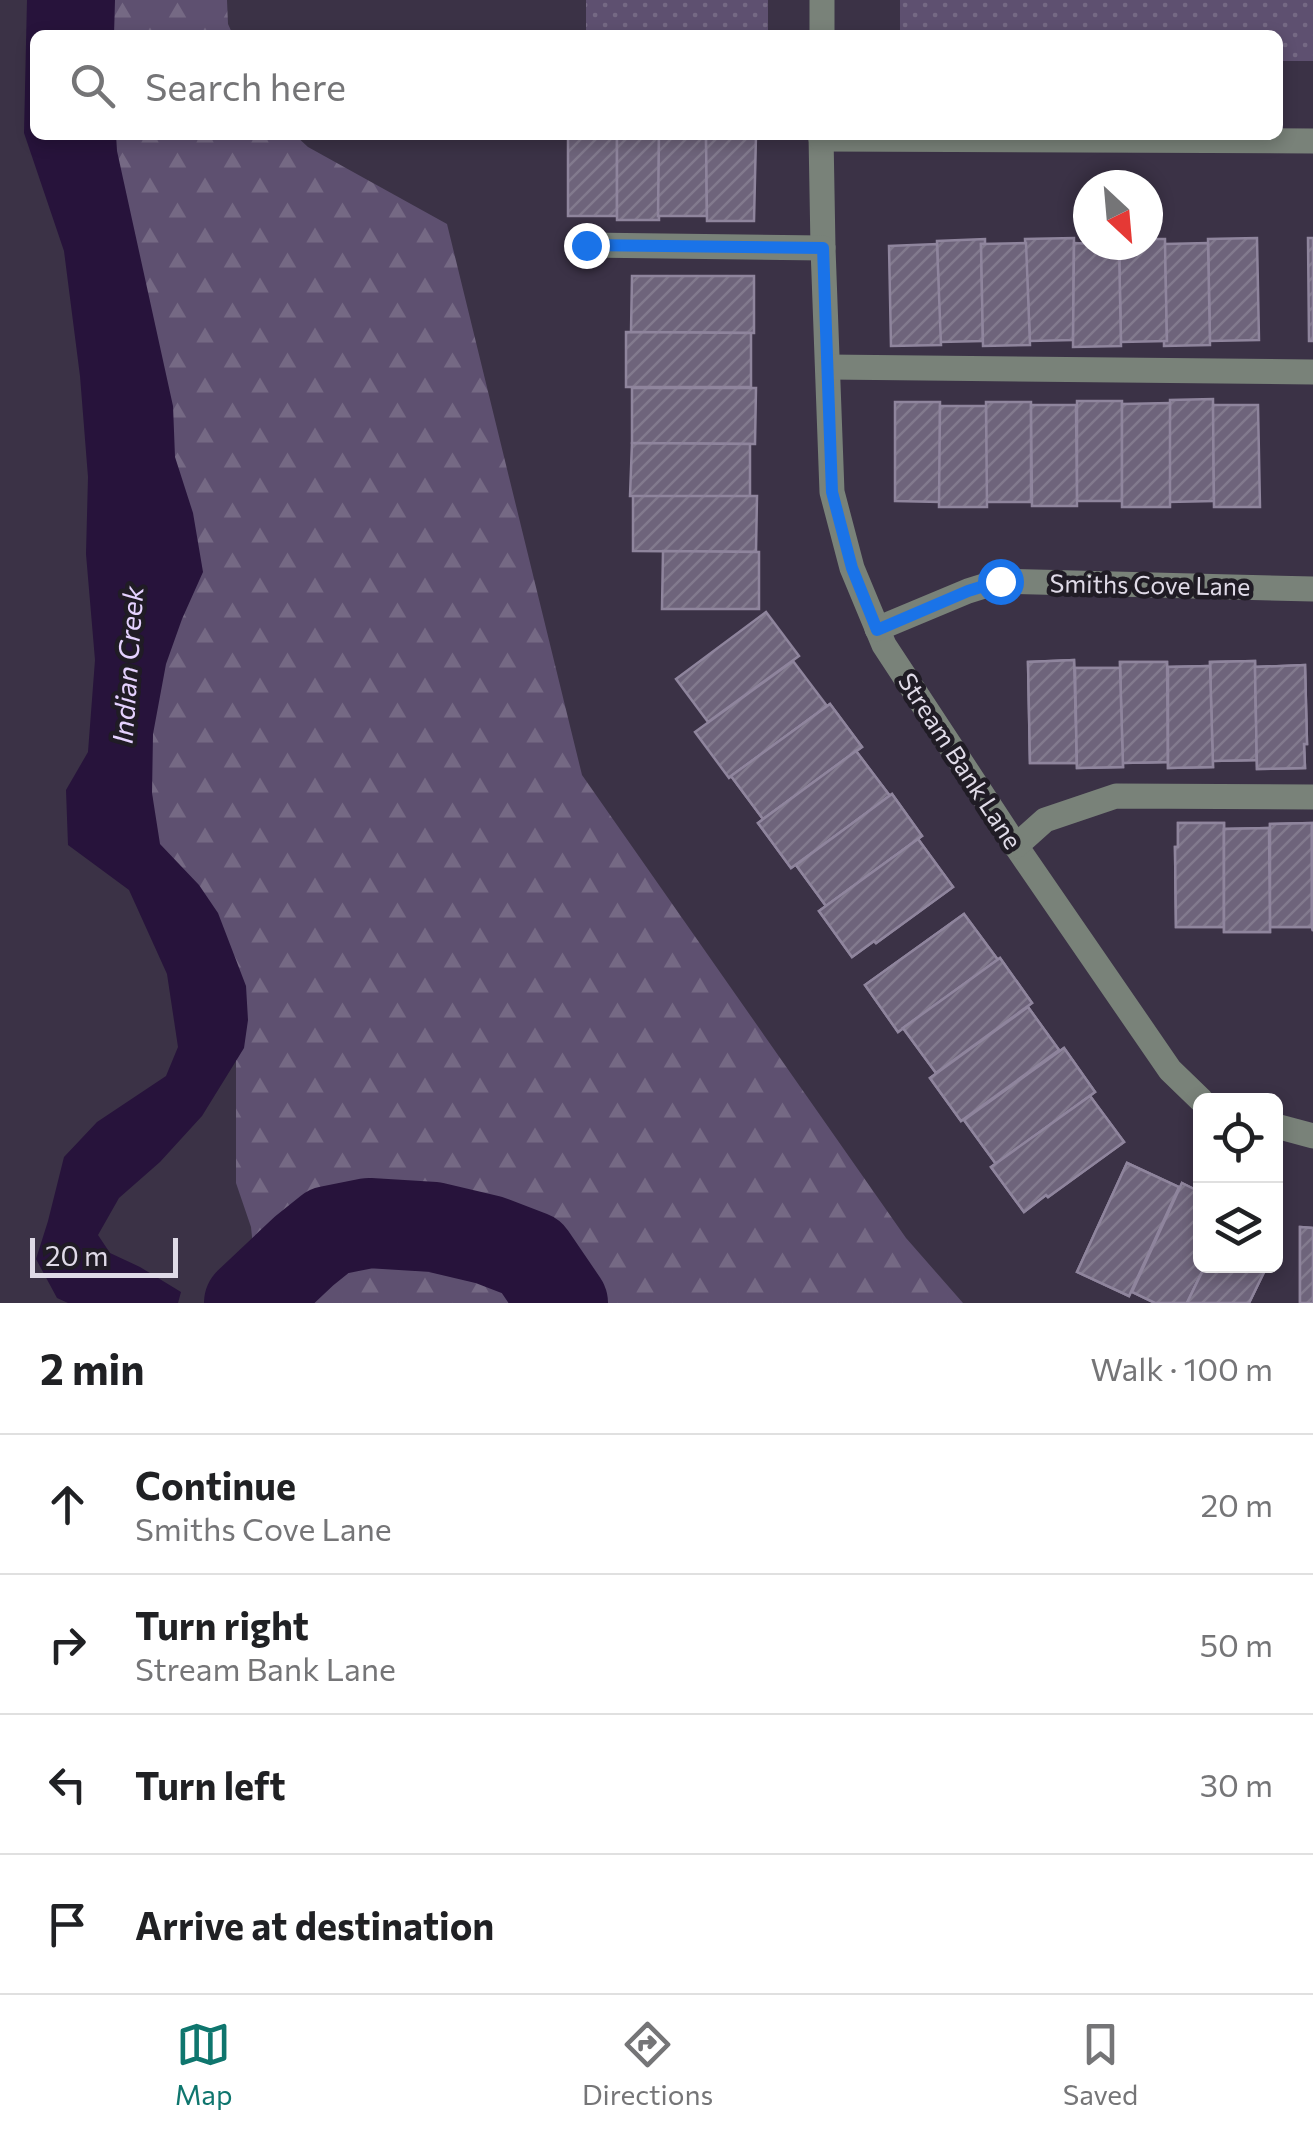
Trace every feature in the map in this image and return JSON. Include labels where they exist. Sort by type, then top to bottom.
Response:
[{"type":"street","points":[[822,0],[822,30]]},
{"type":"street","name":"Stream Bank Lane","points":[[822,140],[832,492],[852,568],[884,644],[1016,846],[1170,1070],[1194,1093]]},
{"type":"street","points":[[1117,140],[1313,142]]},
{"type":"street","points":[[586,245],[823,248]]},
{"type":"street","points":[[828,367],[1313,372]]},
{"type":"street","name":"Smiths Cove Lane","points":[[877,630],[1000,581],[1313,588]]},
{"type":"street","points":[[1016,846],[1045,820],[1116,796],[1313,797]]},
{"type":"street","points":[[1283,1128],[1313,1136]]},
{"type":"green space","points":[[69,0],[227,0],[231,30],[70,30]]},
{"type":"green space","points":[[586,0],[768,0],[768,30],[586,30]]},
{"type":"green space","points":[[900,0],[1313,0],[1313,61],[1283,61],[1283,30],[900,30]]},
{"type":"green space","points":[[78,140],[300,140],[447,224],[582,775],[906,1238],[963,1303],[259,1303],[251,1227],[236,1183],[236,1060],[163,892]]},
{"type":"water","points":[[27,0],[115,0],[114,30],[30,30],[30,140],[116,140],[173,406],[175,457],[193,513],[203,572],[166,664],[153,734],[152,793],[160,844],[199,885],[218,913],[246,986],[248,1020],[244,1048],[202,1116],[160,1162],[119,1198],[98,1235],[110,1253],[181,1292],[178,1303],[68,1303],[57,1298],[36,1259],[64,1157],[97,1122],[166,1076],[178,1047],[167,974],[129,890],[68,845],[66,790],[88,752],[95,660],[86,554],[88,477],[64,251],[24,133]]},
{"type":"building","points":[[568,140],[617,140],[617,216],[568,216]]},
{"type":"building","points":[[617,140],[659,140],[659,220],[617,220]]},
{"type":"building","points":[[659,140],[706,140],[707,216],[658,216]]},
{"type":"building","points":[[706,140],[756,140],[754,221],[707,221]]},
{"type":"building","points":[[1073,238],[1073,340],[1030,341],[1025,239]]},
{"type":"building","points":[[1257,238],[1259,340],[1210,341],[1208,239]]},
{"type":"building","points":[[1308,238],[1313,238],[1313,341],[1309,341]]},
{"type":"building","points":[[985,239],[985,244],[981,244],[983,341],[940,342],[937,241]]},
{"type":"building","points":[[1165,239],[1167,341],[1121,342],[1119,260],[1163,260]]},
{"type":"building","points":[[1026,243],[1030,345],[983,346],[981,244]]},
{"type":"building","points":[[1208,243],[1210,345],[1164,346],[1165,244]]},
{"type":"building","points":[[937,244],[941,345],[891,346],[889,246]]},
{"type":"building","points":[[1074,260],[1119,260],[1121,346],[1073,347]]},
{"type":"building","points":[[632,276],[754,276],[754,333],[631,332]]},
{"type":"building","points":[[626,332],[751,333],[751,387],[626,387]]},
{"type":"building","points":[[632,388],[756,388],[755,444],[632,443]]},
{"type":"building","points":[[1213,399],[1214,501],[1169,502],[1170,400]]},
{"type":"building","points":[[1077,401],[1122,401],[1122,501],[1077,501]]},
{"type":"building","points":[[895,402],[940,402],[940,502],[895,501]]},
{"type":"building","points":[[986,402],[1031,402],[1031,502],[986,502]]},
{"type":"building","points":[[1170,403],[1170,507],[1122,507],[1122,404]]},
{"type":"building","points":[[1031,405],[1076,405],[1077,506],[1032,506]]},
{"type":"building","points":[[1213,405],[1258,405],[1260,507],[1214,507]]},
{"type":"building","points":[[940,406],[986,406],[987,507],[939,507]]},
{"type":"building","points":[[632,443],[750,444],[750,497],[630,496]]},
{"type":"building","points":[[633,496],[757,496],[756,552],[633,551]]},
{"type":"building","points":[[663,551],[759,552],[759,609],[662,609]]},
{"type":"building","points":[[766,612],[799,656],[708,722],[676,679]]},
{"type":"building","points":[[1074,660],[1077,763],[1030,763],[1028,662]]},
{"type":"building","points":[[1074,660],[1077,763],[1030,763],[1028,662]]},
{"type":"building","points":[[793,661],[827,706],[729,778],[695,732]]},
{"type":"building","points":[[1255,661],[1257,760],[1212,761],[1210,662]]},
{"type":"building","points":[[1255,661],[1257,760],[1212,761],[1210,662]]},
{"type":"building","points":[[1120,662],[1167,662],[1168,762],[1122,763]]},
{"type":"building","points":[[1120,662],[1167,662],[1168,762],[1122,763]]},
{"type":"building","points":[[1305,665],[1305,768],[1257,769],[1255,667]]},
{"type":"building","points":[[1305,665],[1305,768],[1257,769],[1255,667]]},
{"type":"building","points":[[1210,666],[1213,767],[1168,768],[1168,667]]},
{"type":"building","points":[[1210,666],[1213,767],[1168,768],[1168,667]]},
{"type":"building","points":[[1075,668],[1120,668],[1123,767],[1077,768]]},
{"type":"building","points":[[1075,668],[1120,668],[1123,767],[1077,768]]},
{"type":"building","points":[[830,704],[862,747],[763,819],[731,776]]},
{"type":"building","points":[[830,704],[862,747],[763,819],[731,776]]},
{"type":"building","points":[[856,751],[890,796],[791,868],[758,823]]},
{"type":"building","points":[[856,751],[890,796],[791,868],[758,823]]},
{"type":"building","points":[[892,794],[922,836],[826,906],[796,865]]},
{"type":"building","points":[[892,794],[922,836],[826,906],[796,865]]},
{"type":"building","points":[[1178,823],[1224,823],[1224,927],[1176,927]]},
{"type":"building","points":[[1178,823],[1224,823],[1224,927],[1176,927]]},
{"type":"building","points":[[1312,823],[1312,927],[1270,927],[1270,824]]},
{"type":"building","points":[[1312,823],[1312,927],[1270,927],[1270,824]]},
{"type":"building","points":[[1313,827],[1313,931],[1312,927]]},
{"type":"building","points":[[1313,827],[1313,931],[1312,927]]},
{"type":"building","points":[[1269,828],[1270,932],[1224,932],[1224,829]]},
{"type":"building","points":[[1269,828],[1270,932],[1224,932],[1224,829]]},
{"type":"building","points":[[918,839],[953,887],[852,957],[819,911]]},
{"type":"building","points":[[918,839],[953,887],[852,957],[819,911]]},
{"type":"building","points":[[964,914],[998,960],[898,1032],[865,985]]},
{"type":"building","points":[[964,914],[998,960],[898,1032],[865,985]]},
{"type":"building","points":[[1000,958],[1032,1003],[936,1073],[903,1028]]},
{"type":"building","points":[[1000,958],[1032,1003],[936,1073],[903,1028]]},
{"type":"building","points":[[1028,1007],[1059,1050],[961,1121],[930,1078]]},
{"type":"building","points":[[1028,1007],[1059,1050],[961,1121],[930,1078]]},
{"type":"building","points":[[1064,1048],[1095,1092],[996,1164],[964,1120]]},
{"type":"building","points":[[1064,1048],[1095,1092],[996,1164],[964,1120]]},
{"type":"building","points":[[1090,1096],[1124,1142],[1024,1212],[991,1167]]},
{"type":"building","points":[[1090,1096],[1124,1142],[1024,1212],[991,1167]]},
{"type":"building","points":[[1127,1163],[1179,1187],[1129,1296],[1077,1272]]},
{"type":"building","points":[[1127,1163],[1179,1187],[1129,1296],[1077,1272]]},
{"type":"building","points":[[1182,1183],[1193,1188],[1193,1273],[1202,1273],[1187,1303],[1155,1303],[1132,1292]]},
{"type":"building","points":[[1182,1183],[1193,1188],[1193,1273],[1202,1273],[1187,1303],[1155,1303],[1132,1292]]},
{"type":"building","points":[[1300,1227],[1313,1228],[1313,1303],[1300,1303]]},
{"type":"building","points":[[1300,1227],[1313,1228],[1313,1303],[1300,1303]]},
{"type":"building","points":[[1202,1273],[1264,1273],[1249,1303],[1187,1303]]},
{"type":"building","points":[[1202,1273],[1264,1273],[1249,1303],[1187,1303]]},
{"type":"waterway","name":"Indian Creek","points":[[249,1303],[329,1231],[369,1223],[434,1227],[489,1240],[531,1256],[563,1303]]},
{"type":"route","points":[[586,245],[823,248],[832,492],[852,568],[877,630],[1000,581]]}]
